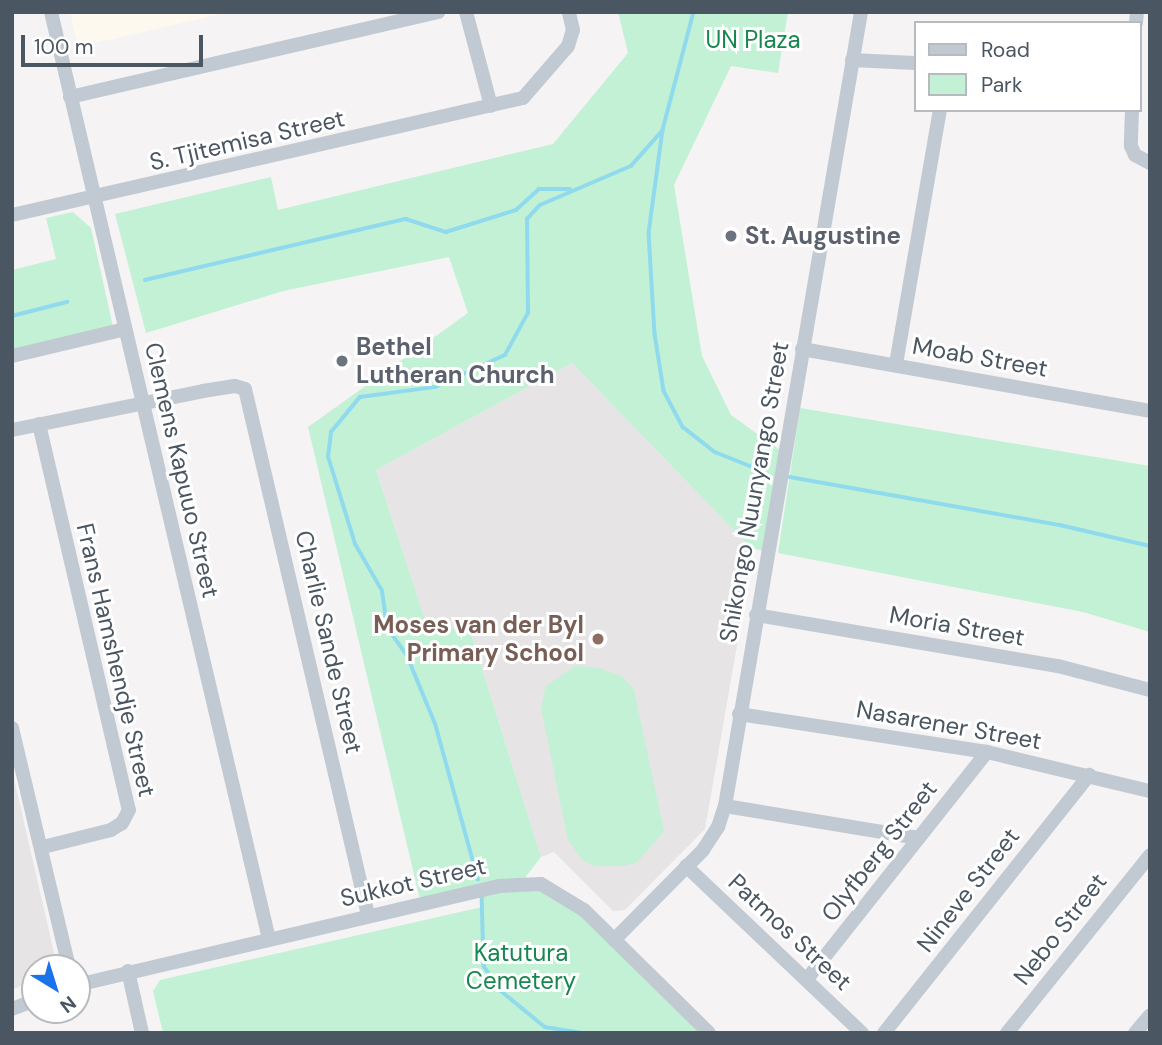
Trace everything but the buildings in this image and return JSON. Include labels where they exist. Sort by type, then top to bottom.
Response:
[{"type":"street","name":"Clemens Kapuuo Street","points":[[51,12],[269,939]]},
{"type":"street","points":[[70,97],[438,12]]},
{"type":"street","points":[[466,12],[491,106]]},
{"type":"street","name":"S. Tjitemisa Street","points":[[12,215],[523,99],[568,46],[573,30],[569,12]]},
{"type":"street","name":"Shikongo Nuunyango Street","points":[[614,940],[712,838],[724,806],[861,12]]},
{"type":"street","points":[[852,60],[914,64]]},
{"type":"street","points":[[895,364],[940,112]]},
{"type":"street","points":[[1132,112],[1131,146],[1135,155],[1150,163]]},
{"type":"street","points":[[12,356],[125,329]]},
{"type":"street","name":"Moab Street","points":[[802,349],[1150,411]]},
{"type":"street","name":"Charlie Sande Street","points":[[142,402],[235,386],[245,389],[249,397],[368,915]]},
{"type":"street","points":[[12,430],[142,402]]},
{"type":"street","name":"Frans Hamshendje Street","points":[[39,424],[129,810],[122,823],[111,830],[43,848]]},
{"type":"street","name":"Moria Street","points":[[755,615],[1058,666],[1150,690]]},
{"type":"street","name":"Nasarener Street","points":[[739,714],[987,752],[1150,791]]},
{"type":"street","points":[[13,735],[43,848],[66,954]]},
{"type":"street","name":"Olyfberg Street","points":[[807,979],[987,752]]},
{"type":"street","name":"Nineve Street","points":[[884,1033],[1089,775]]},
{"type":"street","points":[[724,806],[918,838]]},
{"type":"street","name":"Nebo Street","points":[[1007,1033],[1150,855]]},
{"type":"street","name":"Patmos Street","points":[[686,866],[862,1033]]},
{"type":"street","name":"Sukkot Street","points":[[91,981],[508,884],[541,884],[571,898],[709,1033]]},
{"type":"street","points":[[128,971],[142,1033]]},
{"type":"street","points":[[1135,1033],[1150,1015]]},
{"type":"shaded area","points":[[70,12],[229,12],[78,47]]},
{"type":"shaded area","name":"Moses van der Byl Primary School","points":[[572,363],[751,548],[752,559],[705,829],[625,910],[613,911],[554,852],[541,857],[470,630],[427,626],[376,470]]},
{"type":"shaded area","points":[[12,770],[54,954],[21,954],[21,986],[12,990]]},
{"type":"green space","points":[[618,12],[788,12],[778,73],[731,66],[674,185],[702,356],[731,415],[784,453],[769,552],[751,548],[572,363],[376,470],[427,626],[470,630],[541,857],[521,883],[558,891],[709,1033],[163,1033],[153,991],[160,980],[482,907],[482,893],[421,904],[308,427],[468,313],[449,257],[283,291],[146,333],[115,214],[271,177],[278,210],[553,144],[628,53]]},
{"type":"green space","points":[[73,212],[91,228],[114,331],[12,356],[12,270],[56,259],[46,218]]},
{"type":"green space","points":[[800,408],[1150,466],[1150,632],[1083,612],[778,553]]},
{"type":"green space","points":[[575,666],[599,668],[623,677],[634,690],[664,831],[637,862],[625,866],[595,866],[582,860],[568,840],[541,708],[546,686]]},
{"type":"waterway","points":[[694,12],[663,130],[649,233],[655,334],[664,391],[683,427],[715,452],[760,470]]},
{"type":"waterway","points":[[478,880],[435,724],[407,656],[387,627],[382,591],[355,544],[328,457],[331,432],[360,397],[435,387],[505,355],[528,313],[527,219],[540,205],[631,166],[663,130]]},
{"type":"waterway","points":[[145,280],[406,219],[446,232],[516,210],[539,189],[570,189]]},
{"type":"waterway","points":[[12,316],[67,302]]},
{"type":"waterway","points":[[790,477],[1060,525],[1150,546]]},
{"type":"waterway","points":[[482,893],[484,966],[500,990],[545,1027],[584,1033]]},
{"type":"place","name":"St. Augustine","points":[[731,236]]},
{"type":"place","name":"Bethel Lutheran Church","points":[[342,361]]},
{"type":"place","name":"Moses van der Byl Primary School","points":[[598,639]]},
{"type":"park label","name":"UN Plaza","points":[[753,40]]},
{"type":"park label","name":"Katutura Cemetery","points":[[521,967]]}]
